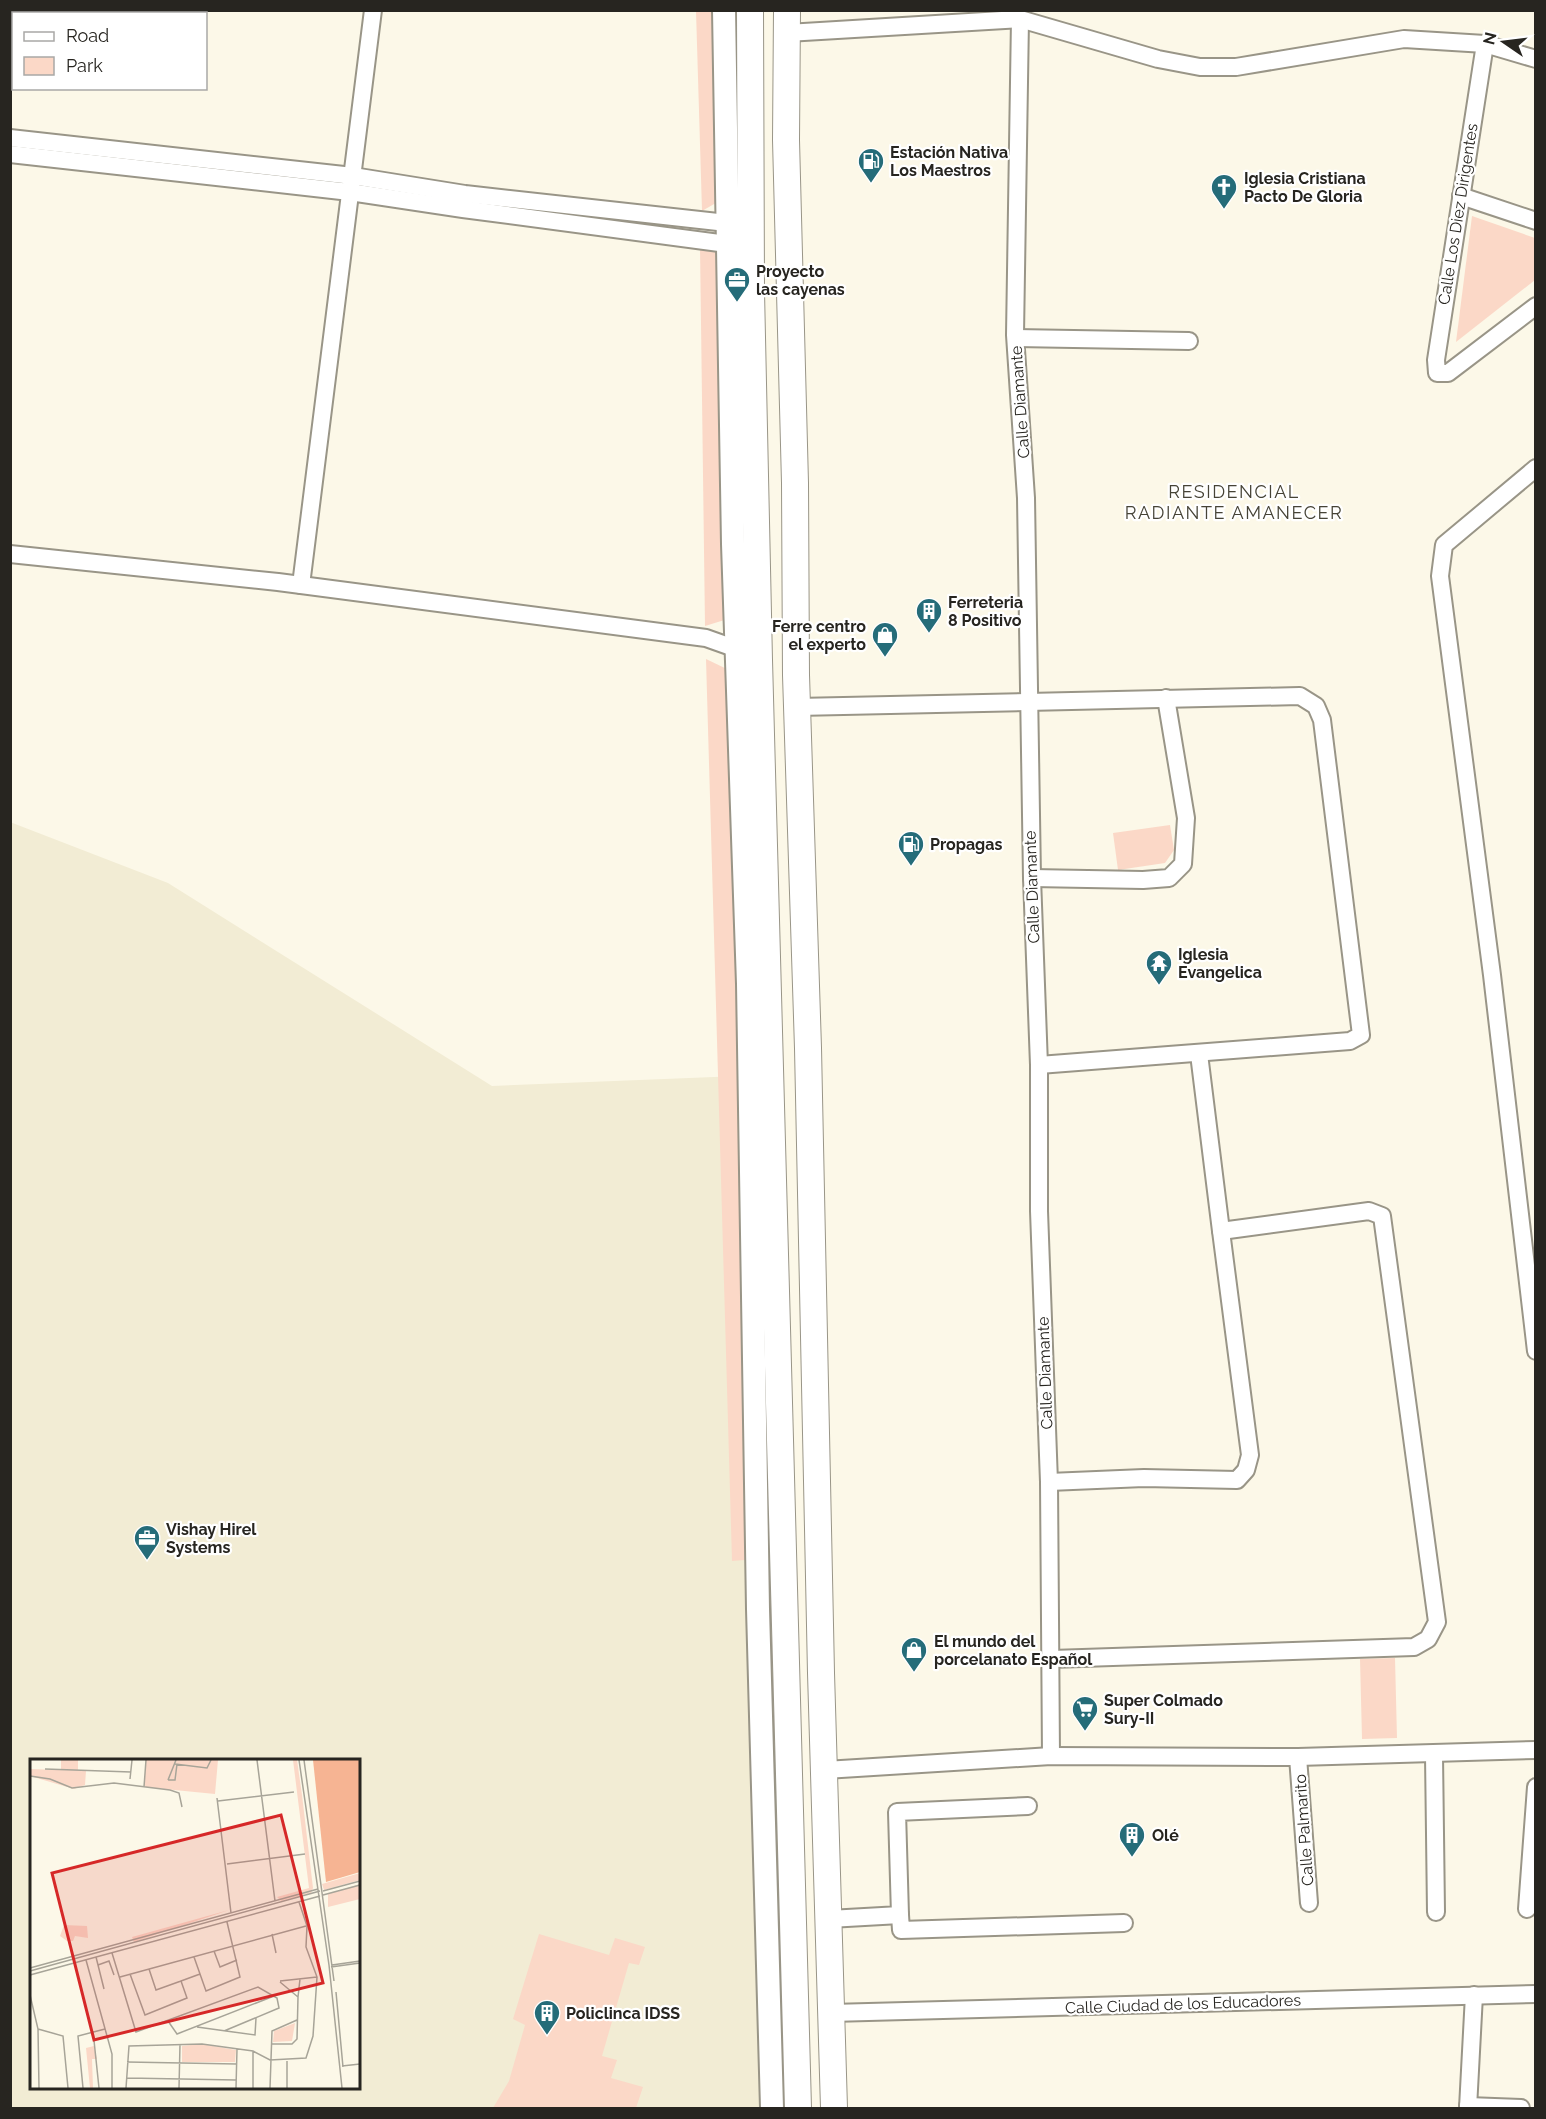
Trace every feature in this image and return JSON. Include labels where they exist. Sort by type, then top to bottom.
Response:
[{"type":"main road","points":[[750,10],[751,291],[759,660],[798,2109]]},
{"type":"main road","points":[[787,22],[786,140],[795,483],[797,707],[834,2109]]},
{"type":"street","points":[[300,585],[373,10]]},
{"type":"street","points":[[724,10],[717,232],[737,649],[749,996],[758,1609],[772,2109]]},
{"type":"street","points":[[787,22],[1020,19],[1158,59],[1200,67],[1236,67],[1404,39],[1485,44],[1536,59]]},
{"type":"street","name":"Calle Diamante","points":[[1020,19],[1016,338],[1026,498],[1032,878],[1039,1065],[1039,1211],[1049,1482],[1051,1756]]},
{"type":"street","name":"Calle Los Diez Dirigentes","points":[[1485,44],[1436,368],[1442,375],[1448,373],[1536,306]]},
{"type":"street","points":[[10,138],[32,148],[351,184],[464,202],[717,232]]},
{"type":"street","points":[[10,154],[32,148]]},
{"type":"street","points":[[1461,196],[1536,220]]},
{"type":"street","points":[[1016,338],[1189,341]]},
{"type":"street","points":[[1536,468],[1444,545],[1440,576],[1492,975],[1536,1351]]},
{"type":"street","points":[[10,554],[300,585],[706,638],[737,649]]},
{"type":"street","points":[[797,707],[1300,696],[1316,706],[1322,720],[1361,1020],[1361,1035],[1350,1041],[1039,1065]]},
{"type":"street","points":[[1032,878],[1143,880],[1169,878],[1183,864],[1186,818],[1166,698]]},
{"type":"street","points":[[1049,1482],[1144,1478],[1237,1480],[1246,1470],[1250,1455],[1199,1054]]},
{"type":"street","points":[[1052,1659],[1414,1647],[1428,1639],[1437,1622],[1382,1216],[1370,1211],[1221,1231]]},
{"type":"street","points":[[825,1770],[1051,1756],[1298,1757],[1434,1755],[1536,1750]]},
{"type":"street","points":[[1434,1755],[1436,1912]]},
{"type":"street","name":"Calle Palmarito","points":[[1298,1757],[1309,1903]]},
{"type":"street","points":[[1527,1909],[1536,1787]]},
{"type":"street","points":[[1028,1806],[897,1812],[901,1930],[1124,1923]]},
{"type":"street","points":[[829,1919],[900,1915]]},
{"type":"street","name":"Calle Ciudad de los Educadores","points":[[831,2013],[1536,1994]]},
{"type":"street","points":[[1474,1995],[1468,2108],[1521,2109]]},
{"type":"shaded area","points":[[10,822],[168,883],[492,1086],[765,1075],[790,2108],[11,2108]]},
{"type":"green space","points":[[696,11],[744,11],[747,185],[702,211]]},
{"type":"green space","points":[[1472,216],[1535,238],[1535,280],[1456,342]]},
{"type":"green space","points":[[700,247],[752,258],[757,610],[705,626]]},
{"type":"green space","points":[[706,659],[731,671],[782,1557],[732,1561]]},
{"type":"green space","points":[[1170,825],[1174,850],[1165,863],[1118,870],[1113,833]]},
{"type":"green space","points":[[1395,1658],[1397,1738],[1362,1739],[1360,1659]]},
{"type":"green space","points":[[539,1934],[609,1955],[615,1938],[645,1947],[639,1965],[629,1963],[602,2056],[617,2060],[611,2078],[643,2087],[636,2108],[493,2108],[509,2081],[525,2025],[513,2019]]},
{"type":"place","name":"Estación Nativa Los Maestros","points":[[871,184]]},
{"type":"place","name":"Iglesia Cristiana Pacto De Gloria","points":[[1224,210]]},
{"type":"place","name":"Proyecto las cayenas","points":[[737,303]]},
{"type":"place","name":"Ferreteria 8 Positivo","points":[[929,634]]},
{"type":"place","name":"Ferre centro el experto","points":[[885,658]]},
{"type":"place","name":"Propagas","points":[[911,867]]},
{"type":"place","name":"Iglesia Evangelica","points":[[1159,986]]},
{"type":"place","name":"Vishay Hirel Systems","points":[[147,1561]]},
{"type":"place","name":"El mundo del porcelanato Español","points":[[914,1673]]},
{"type":"place","name":"Super Colmado Sury-II","points":[[1085,1732]]},
{"type":"place","name":"Olé","points":[[1132,1858]]},
{"type":"place","name":"Policlinca IDSS","points":[[547,2036]]},
{"type":"district","name":"RESIDENCIAL RADIANTE AMANECER","points":[[1234,501]]}]
